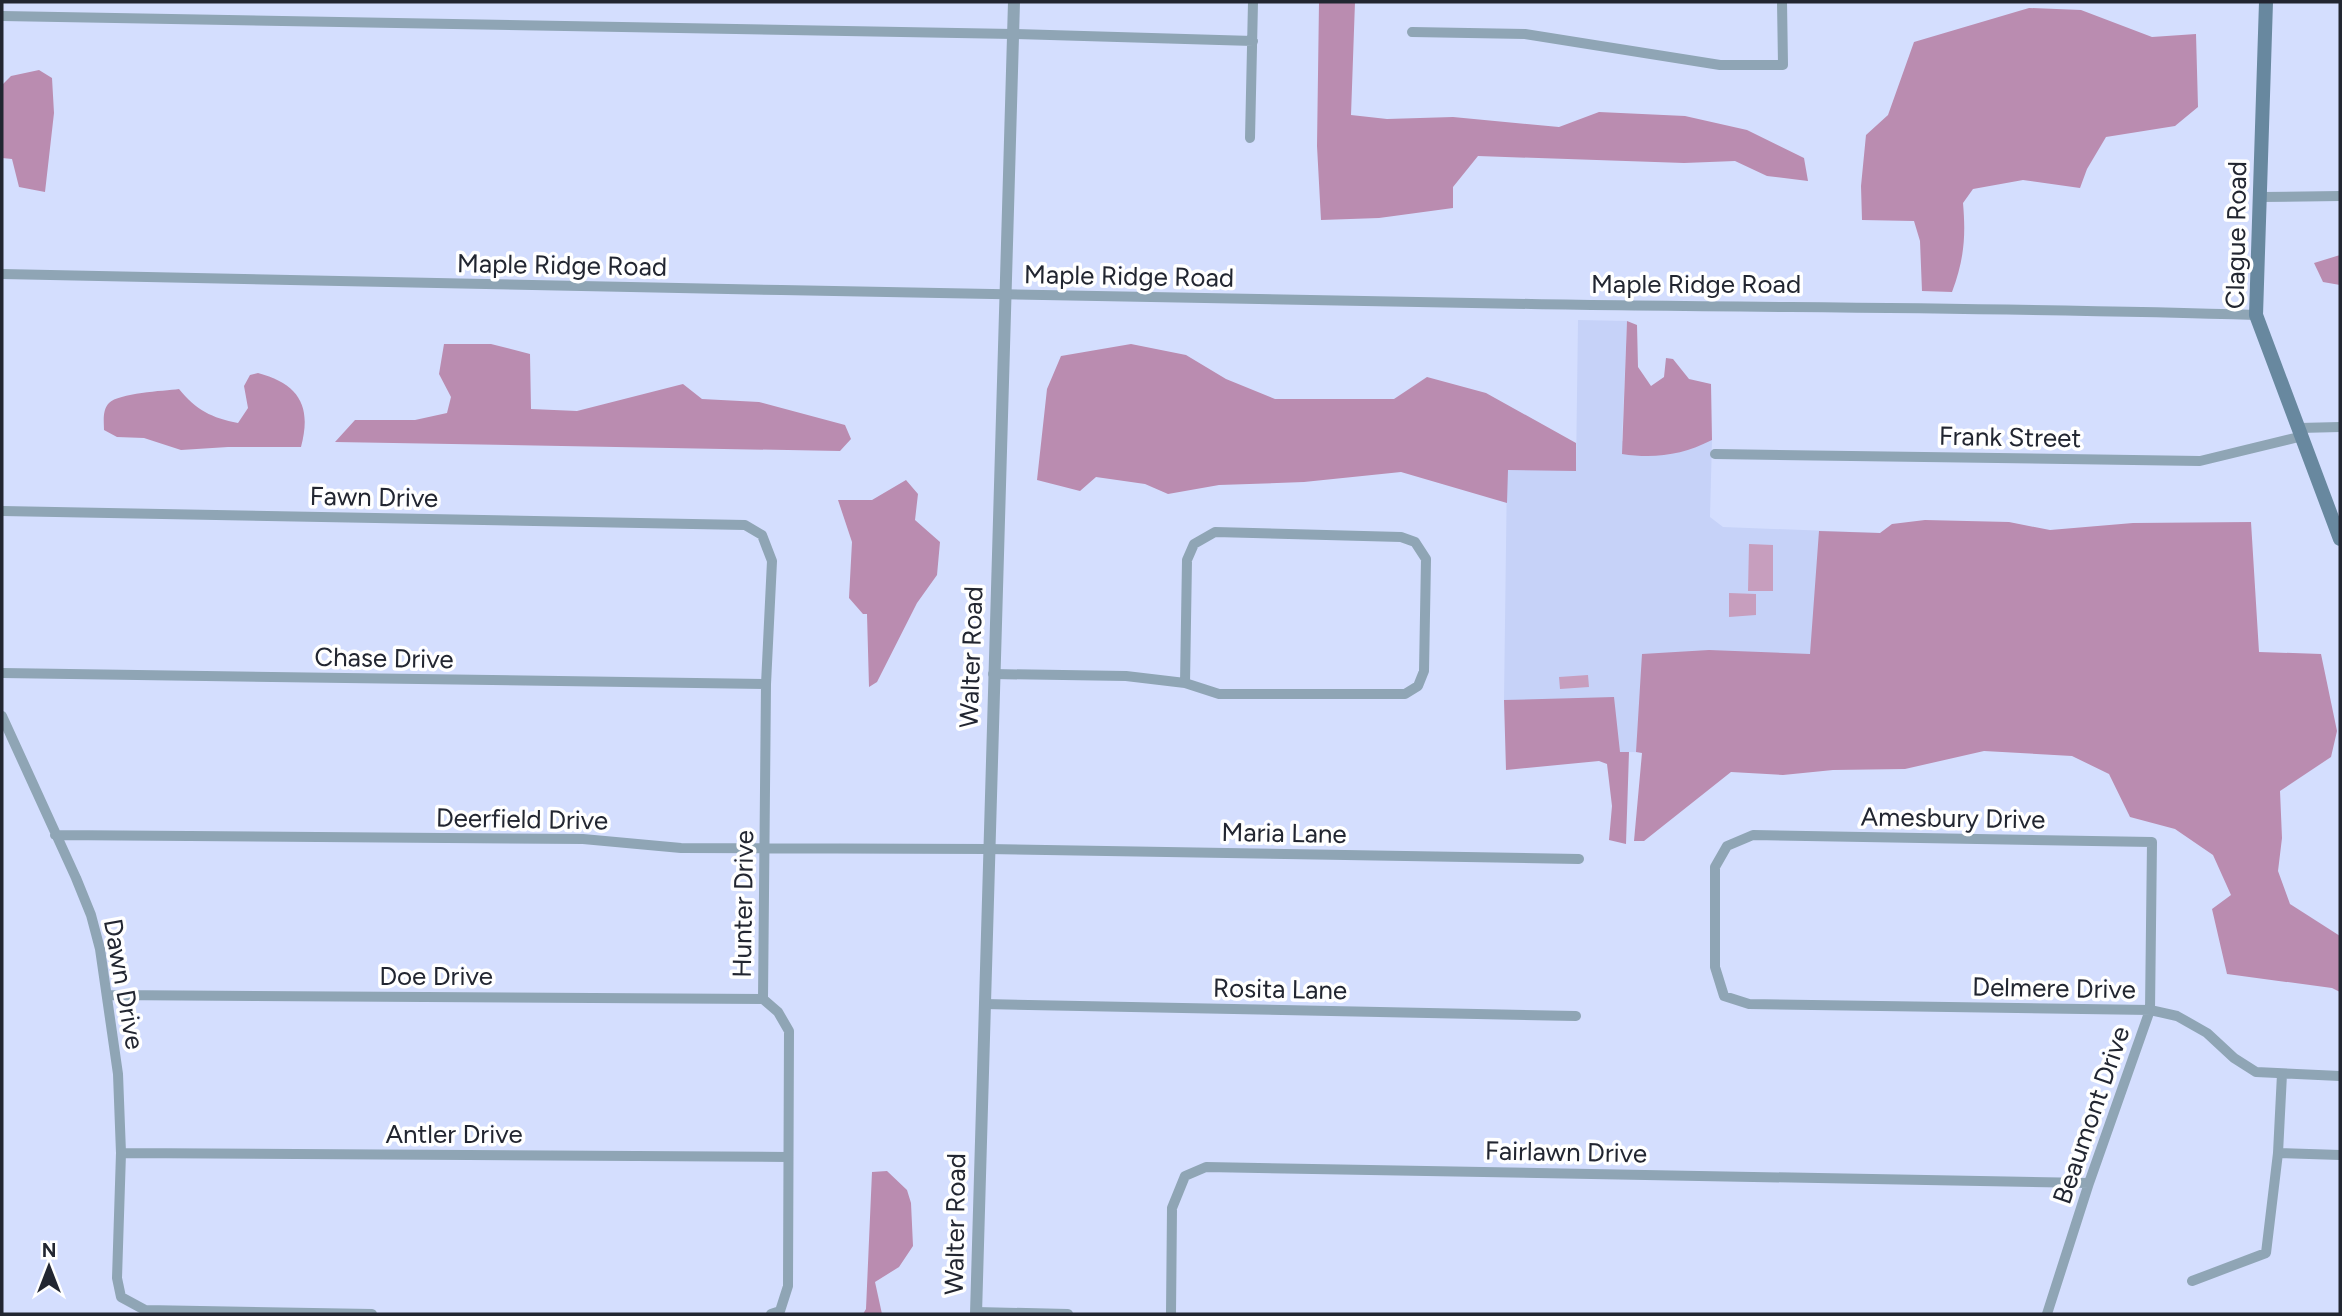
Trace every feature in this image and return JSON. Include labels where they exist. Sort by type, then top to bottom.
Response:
[{"type":"main road","name":"Clague Road","points":[[2266,2],[2256,315],[2340,539]]},
{"type":"street","name":"Walter Road","points":[[976,1313],[1014,2]]},
{"type":"street","points":[[1250,138],[1254,2]]},
{"type":"street","points":[[1412,32],[1525,34],[1720,65],[1783,65],[1782,2]]},
{"type":"street","points":[[2,16],[1013,34],[1253,41]]},
{"type":"street","points":[[2261,197],[2340,196]]},
{"type":"street","name":"Maple Ridge Road","points":[[2,274],[2256,315]]},
{"type":"street","name":"Frank Street","points":[[1714,454],[2200,461],[2301,432],[2340,427]]},
{"type":"street","name":"Fawn Drive","points":[[2,511],[745,525]]},
{"type":"street","name":"Hunter Drive","points":[[745,525],[762,535],[772,561],[766,684],[763,999],[778,1012],[789,1031],[788,1286],[780,1311],[771,1314]]},
{"type":"street","points":[[993,674],[1126,676],[1185,684],[1219,694],[1405,694],[1418,685],[1424,671],[1426,559],[1415,542],[1401,537],[1215,532],[1194,544],[1186,560],[1185,684]]},
{"type":"street","name":"Chase Drive","points":[[2,674],[766,684]]},
{"type":"street","name":"Dawn Drive","points":[[2,716],[91,915],[100,948],[118,1074],[121,1153],[117,1278],[121,1297],[145,1310],[372,1314]]},
{"type":"street","name":"Deerfield Drive","points":[[55,835],[583,839],[681,848],[988,849]]},
{"type":"street","name":"Amesbury Drive","points":[[1749,1004],[1724,996],[1715,967],[1715,867],[1727,846],[1753,835],[2152,842]]},
{"type":"street","name":"Beaumont Drive","points":[[2047,1314],[2089,1183],[2150,1010],[2152,842]]},
{"type":"street","name":"Maria Lane","points":[[988,849],[1579,859]]},
{"type":"street","name":"Doe Drive","points":[[108,995],[763,999]]},
{"type":"street","name":"Rosita Lane","points":[[984,1004],[1576,1016]]},
{"type":"street","name":"Delmere Drive","points":[[1749,1004],[2150,1010],[2177,1016],[2207,1033],[2234,1058],[2256,1072],[2340,1076]]},
{"type":"street","points":[[2192,1280],[2266,1253],[2278,1153],[2281,1074]]},
{"type":"street","name":"Antler Drive","points":[[121,1153],[788,1157]]},
{"type":"street","points":[[2278,1153],[2340,1155]]},
{"type":"street","name":"Fairlawn Drive","points":[[1171,1314],[1172,1208],[1185,1176],[1206,1167],[2089,1183]]},
{"type":"street","points":[[976,1313],[1068,1314]]},
{"type":"shaded area","points":[[1319,2],[1355,2],[1351,115],[1387,119],[1453,117],[1559,127],[1599,112],[1685,116],[1747,130],[1804,158],[1808,181],[1767,176],[1735,161],[1684,163],[1478,156],[1453,187],[1453,208],[1379,218],[1321,220],[1317,146]]},
{"type":"shaded area","points":[[2029,8],[2081,10],[2152,37],[2196,34],[2198,107],[2175,126],[2106,137],[2087,169],[2080,188],[2023,180],[1973,189],[1963,203],[1963,248],[1952,292],[1922,291],[1920,241],[1914,221],[1862,220],[1861,186],[1866,135],[1888,115],[1914,42]]},
{"type":"shaded area","points":[[39,70],[52,78],[54,113],[45,192],[19,187],[12,159],[2,158],[2,85],[11,76]]},
{"type":"shaded area","points":[[2340,255],[2340,285],[2323,282],[2314,263]]},
{"type":"shaded area","points":[[1578,320],[1627,321],[1622,441],[1712,440],[1710,517],[1723,527],[1880,533],[1872,754],[1620,752],[1504,700],[1507,470],[1576,470]]},
{"type":"shaded area","points":[[1627,321],[1637,325],[1638,367],[1651,386],[1664,377],[1666,358],[1673,359],[1689,379],[1711,384],[1712,440],[1668,454],[1622,454]]},
{"type":"shaded area","points":[[444,344],[491,344],[530,354],[531,409],[577,411],[683,384],[702,399],[759,402],[845,425],[851,439],[840,451],[335,442],[355,420],[415,420],[447,413],[451,397],[439,374]]},
{"type":"shaded area","points":[[1131,344],[1186,355],[1226,379],[1275,399],[1394,399],[1427,377],[1486,393],[1576,443],[1576,471],[1508,470],[1507,503],[1401,472],[1304,482],[1219,485],[1168,494],[1145,484],[1096,477],[1080,491],[1037,480],[1047,389],[1061,356]]},
{"type":"shaded area","points":[[258,373],[284,383],[299,399],[305,420],[301,447],[181,450],[144,438],[117,437],[104,430],[105,409],[114,400],[179,389],[205,412],[238,423],[248,408],[244,386],[250,375]]},
{"type":"shaded area","points":[[906,480],[918,494],[915,520],[940,542],[937,575],[917,603],[877,682],[869,687],[867,614],[863,614],[849,598],[852,542],[838,500],[872,500]]},
{"type":"shaded area","points":[[1925,520],[2009,522],[2050,530],[2133,523],[2251,522],[2259,652],[2321,654],[2337,731],[2331,757],[2280,791],[2282,838],[2278,871],[2290,904],[2340,936],[2340,992],[2332,988],[2227,974],[2212,909],[2231,895],[2213,855],[2175,829],[2130,817],[2109,774],[2072,756],[1984,751],[1905,769],[1833,770],[1783,775],[1731,772],[1644,841],[1634,841],[1642,753],[1636,752],[1642,654],[1709,650],[1810,654],[1819,531],[1880,533],[1892,524]]},
{"type":"shaded area","points":[[1749,544],[1773,545],[1773,591],[1748,591]]},
{"type":"shaded area","points":[[1729,593],[1756,594],[1756,615],[1729,617]]},
{"type":"shaded area","points":[[1588,675],[1589,687],[1560,689],[1559,677]]},
{"type":"shaded area","points":[[1614,697],[1620,752],[1629,752],[1626,844],[1609,840],[1612,806],[1607,764],[1599,761],[1506,770],[1504,700]]},
{"type":"shaded area","points":[[887,1171],[907,1190],[911,1203],[913,1246],[899,1267],[875,1282],[882,1314],[863,1314],[866,1309],[872,1172]]}]
